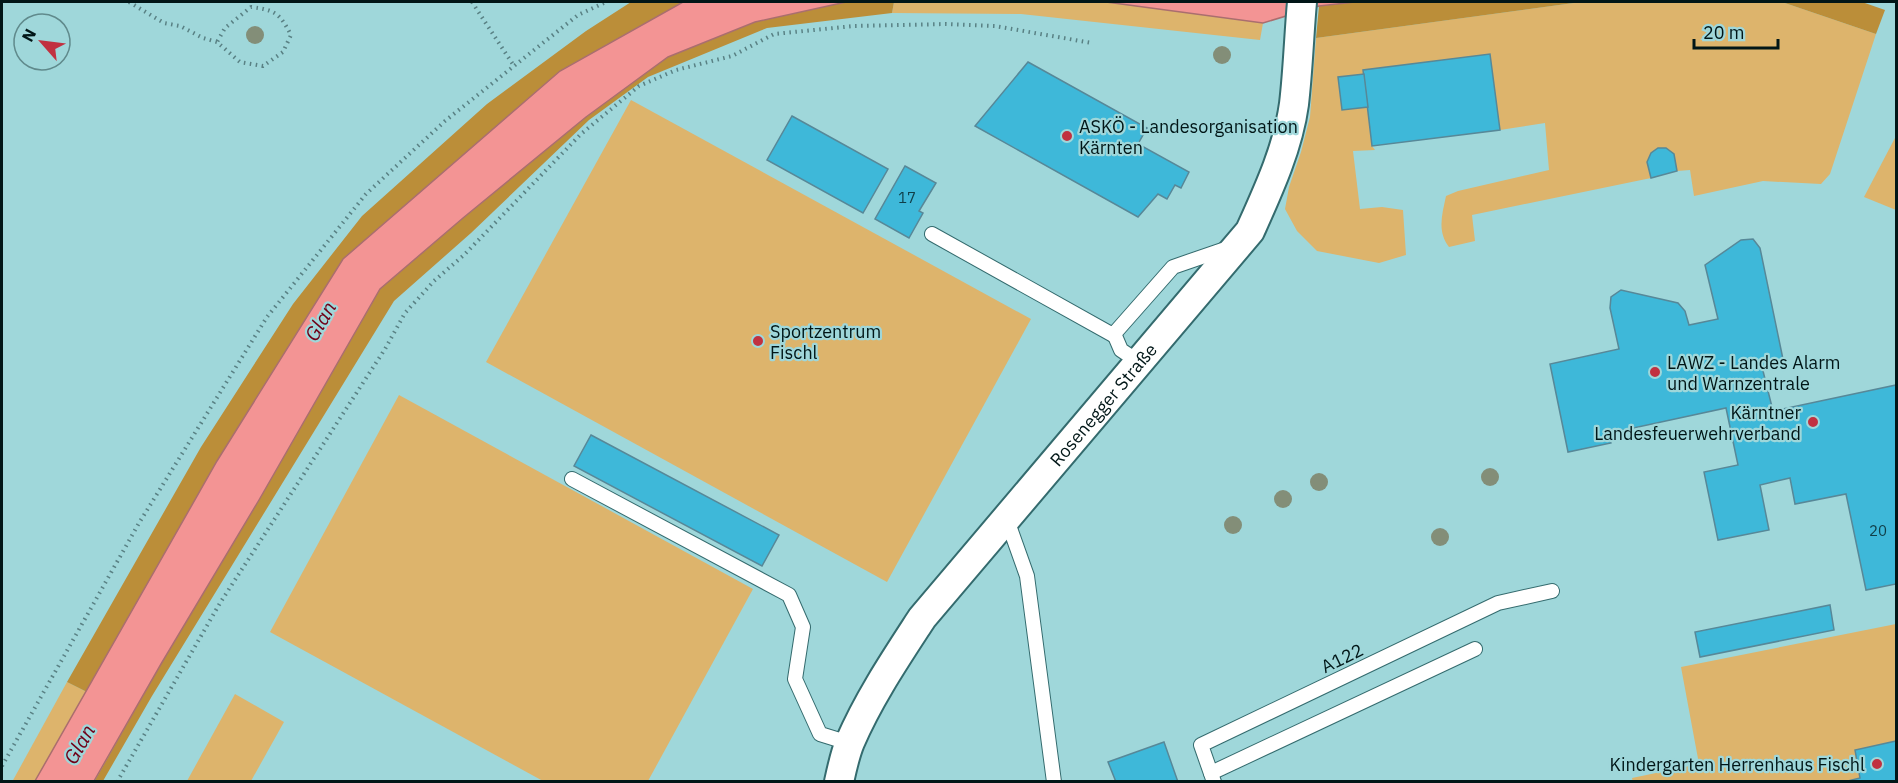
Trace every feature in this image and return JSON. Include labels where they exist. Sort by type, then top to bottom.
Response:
[{"type":"street","name":"Rosenegger Straße","points":[[839,782],[849,743],[884,676],[922,618],[1250,231],[1268,192],[1284,145],[1294,105],[1302,2]]},
{"type":"lane","points":[[932,234],[1113,335],[1173,267],[1239,244]]},
{"type":"lane","points":[[1115,336],[1121,350],[1138,362]]},
{"type":"lane","points":[[572,479],[789,595],[803,627],[795,679],[820,734],[849,743]]},
{"type":"lane","points":[[1006,517],[1027,576],[1054,782]]},
{"type":"lane","name":"A122","points":[[1212,777],[1201,746],[1498,603],[1552,591]]},
{"type":"lane","points":[[1212,777],[1475,649]]},
{"type":"path","points":[[129,2],[164,23],[180,26],[203,38],[217,42],[240,62],[263,66],[283,52],[291,35],[282,18],[270,9],[251,7],[225,28],[217,42]]},
{"type":"path","points":[[472,2],[514,66]]},
{"type":"path","points":[[2,766],[140,523],[267,317],[366,194],[445,121],[578,15],[606,2]]},
{"type":"path","points":[[117,782],[220,603],[385,349],[405,313],[581,134],[639,86],[676,70],[732,56],[774,34],[854,26],[945,24],[995,26],[1092,44]]},
{"type":"shaded area","points":[[631,2],[683,2],[560,71],[217,461],[87,692],[67,682],[201,447],[293,304],[362,216],[487,104],[586,31]]},
{"type":"shaded area","points":[[846,2],[894,2],[892,13],[767,28],[648,77],[589,120],[471,233],[394,301],[152,696],[103,781],[94,782],[380,289],[586,117],[668,57],[755,22]]},
{"type":"shaded area","points":[[894,2],[1106,2],[1263,23],[1260,40],[1021,14],[892,13]]},
{"type":"shaded area","points":[[1355,2],[1581,2],[1316,38],[1319,6]]},
{"type":"shaded area","points":[[1581,2],[1782,2],[1876,34],[1830,174],[1821,184],[1763,181],[1694,196],[1690,170],[1677,171],[1674,154],[1666,148],[1659,149],[1649,157],[1651,178],[1472,215],[1475,241],[1449,247],[1442,229],[1446,196],[1458,191],[1549,170],[1545,123],[1500,130],[1490,54],[1338,78],[1342,110],[1368,107],[1372,146],[1375,150],[1353,151],[1360,209],[1382,207],[1403,210],[1406,255],[1379,263],[1317,251],[1297,231],[1285,209],[1289,187],[1310,117],[1316,38]]},
{"type":"shaded area","points":[[1782,2],[1862,2],[1885,10],[1876,34]]},
{"type":"shaded area","name":"Sportzentrum Fischl","points":[[631,100],[1031,319],[887,582],[486,362]]},
{"type":"shaded area","points":[[1896,136],[1896,210],[1864,197]]},
{"type":"shaded area","points":[[399,395],[753,589],[648,781],[543,781],[270,632]]},
{"type":"shaded area","points":[[1896,624],[1896,781],[1633,782],[1632,778],[1699,764],[1681,667]]},
{"type":"shaded area","points":[[67,682],[87,692],[35,781],[12,782]]},
{"type":"shaded area","points":[[235,694],[284,722],[251,781],[187,781]]},
{"type":"water","name":"Glan","points":[[683,2],[846,2],[755,22],[668,57],[586,117],[380,289],[94,781],[35,781],[217,461],[343,259],[560,71]]},
{"type":"water","points":[[1106,2],[1355,2],[1319,6],[1263,23]]},
{"type":"building","points":[[1490,54],[1500,130],[1372,146],[1363,70]]},
{"type":"building","name":"ASKÖ - Landesorganisation Kärnten","points":[[1028,62],[1147,128],[1138,144],[1189,172],[1181,188],[1175,185],[1167,199],[1158,194],[1138,217],[975,126]]},
{"type":"building","points":[[1364,74],[1368,107],[1342,110],[1338,77]]},
{"type":"building","points":[[792,116],[888,169],[863,213],[767,160]]},
{"type":"building","points":[[1658,148],[1666,148],[1674,154],[1677,171],[1651,178],[1647,162],[1651,153]]},
{"type":"building","points":[[905,166],[936,183],[919,211],[923,213],[909,238],[875,219]]},
{"type":"building","name":"Kärntner Landesfeuerwehrverband","points":[[1753,239],[1760,248],[1784,364],[1762,367],[1773,411],[1896,385],[1896,584],[1866,590],[1846,494],[1795,504],[1790,478],[1760,485],[1769,530],[1718,540],[1704,472],[1738,465],[1726,408],[1610,433],[1611,443],[1568,452],[1550,364],[1619,349],[1610,308],[1611,297],[1621,290],[1678,303],[1685,311],[1689,325],[1718,319],[1705,265],[1741,240]]},
{"type":"building","points":[[591,435],[779,535],[762,566],[574,466]]},
{"type":"building","points":[[1830,605],[1834,630],[1700,657],[1695,632]]},
{"type":"building","name":"Kindergarten Herrenhaus Fischl","points":[[1896,741],[1896,782],[1844,782],[1860,778],[1855,750]]},
{"type":"building","points":[[1164,742],[1178,782],[1116,782],[1108,762]]},
{"type":"place","name":"ASKÖ - Landesorganisation Kärnten","points":[[1067,136]]},
{"type":"place","name":"Sportzentrum Fischl","points":[[758,341]]},
{"type":"place","name":"LAWZ - Landes Alarm und Warnzentrale","points":[[1655,372]]},
{"type":"place","name":"Kärntner Landesfeuerwehrverband","points":[[1813,422]]},
{"type":"place","name":"Kindergarten Herrenhaus Fischl","points":[[1877,764]]}]
